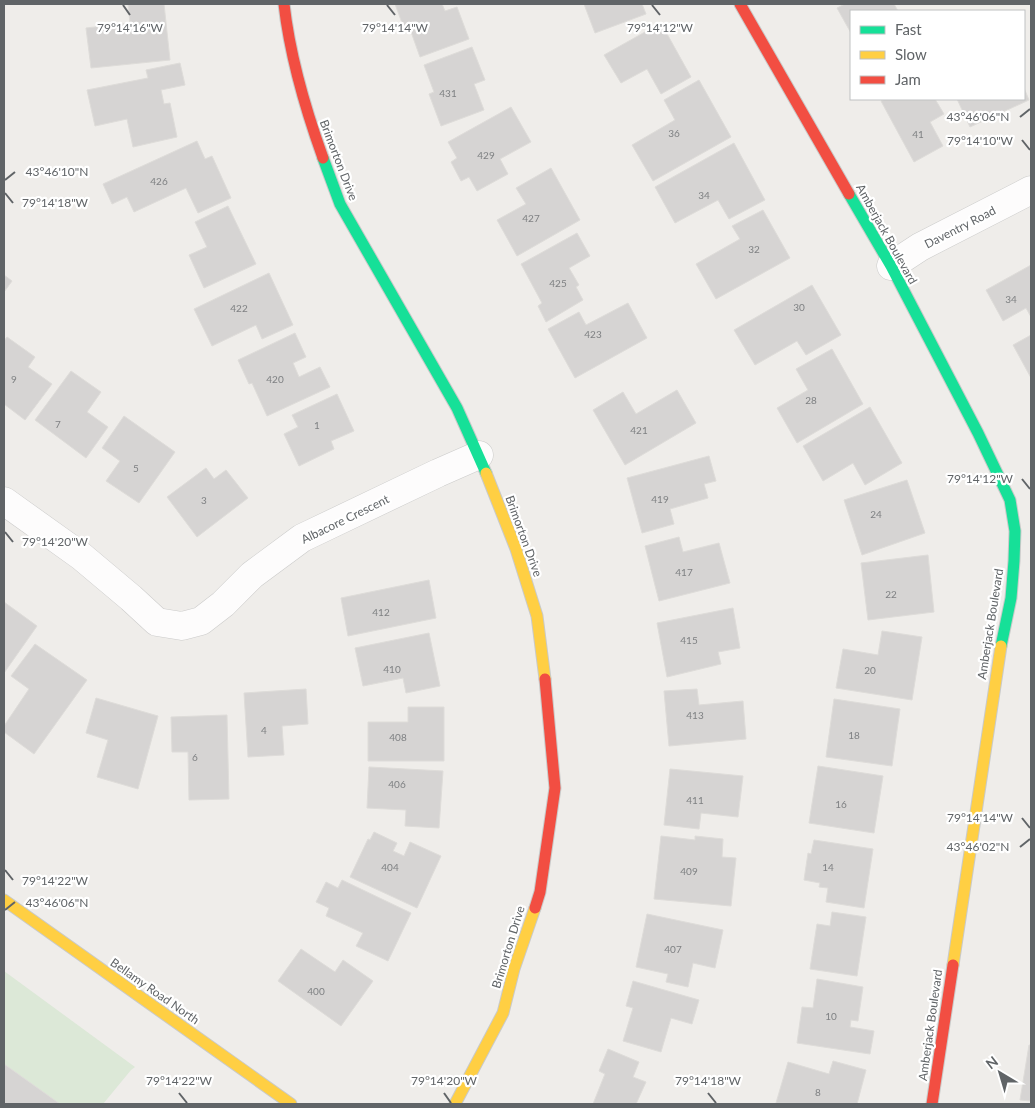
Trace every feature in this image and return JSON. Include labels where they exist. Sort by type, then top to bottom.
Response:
[{"type":"street","name":"Brimorton Drive","points":[[284,4],[294,64],[304,104],[340,204],[457,408],[479,456],[516,549],[537,616],[545,673],[555,788],[540,892],[514,969],[503,1014],[455,1104]]},
{"type":"street","name":"Amberjack Boulevard","points":[[740,4],[891,266],[978,433],[1010,500],[1015,532],[1011,598],[1002,637],[932,1104]]},
{"type":"street","name":"Daventry Road","points":[[891,266],[920,247],[1031,190]]},
{"type":"street","name":"Albacore Crescent","points":[[4,501],[81,556],[157,622],[182,626],[201,621],[223,604],[252,575],[302,538],[438,473],[479,456]]},
{"type":"street","name":"Bellamy Road North","points":[[4,900],[291,1104]]},
{"type":"green space","points":[[4,971],[135,1067],[103,1104],[60,1104],[4,1064]]},
{"type":"building","points":[[128,4],[164,4],[170,60],[91,68],[86,28],[130,23]]},
{"type":"building","points":[[395,4],[442,4],[445,11],[457,7],[469,39],[420,57],[410,29],[405,31]]},
{"type":"building","points":[[584,4],[642,4],[646,14],[595,33]]},
{"type":"building","points":[[845,4],[894,4],[897,10],[850,10],[850,31],[837,8]]},
{"type":"building","points":[[661,23],[691,77],[661,94],[647,69],[621,83],[604,55]]},
{"type":"building","points":[[472,47],[485,80],[474,84],[484,110],[441,126],[429,94],[434,92],[424,65]]},
{"type":"building","points":[[180,63],[185,85],[161,90],[164,104],[170,103],[177,137],[133,147],[127,119],[95,126],[87,90],[148,78],[146,70]]},
{"type":"building","points":[[699,80],[731,137],[653,181],[632,145],[675,120],[664,100]]},
{"type":"building","points":[[1025,90],[1029,100],[970,127],[957,100],[1025,100]]},
{"type":"building","points":[[936,100],[944,114],[930,122],[943,146],[914,162],[881,101]]},
{"type":"building","points":[[511,107],[531,142],[500,159],[508,174],[477,191],[469,177],[461,181],[451,162],[457,158],[448,142]]},
{"type":"building","points":[[197,141],[205,159],[212,156],[231,198],[198,213],[186,188],[134,212],[127,197],[112,204],[103,184]]},
{"type":"building","points":[[734,143],[765,200],[729,219],[718,200],[675,223],[655,187]]},
{"type":"building","points":[[551,168],[580,220],[517,256],[497,220],[526,204],[516,188]]},
{"type":"building","points":[[228,206],[256,264],[204,288],[189,255],[207,247],[195,222]]},
{"type":"building","points":[[763,210],[790,258],[716,299],[696,264],[740,239],[732,226]]},
{"type":"building","points":[[577,233],[590,256],[569,268],[579,285],[576,287],[583,300],[546,322],[538,306],[542,303],[521,264]]},
{"type":"building","points":[[1031,265],[1031,317],[1026,308],[1003,321],[986,290]]},
{"type":"building","points":[[269,273],[293,325],[262,339],[256,325],[212,346],[194,309]]},
{"type":"building","points":[[4,275],[12,281],[4,292]]},
{"type":"building","points":[[812,285],[841,335],[806,355],[797,341],[755,365],[734,330]]},
{"type":"building","points":[[628,303],[647,338],[575,378],[548,329],[579,312],[586,325]]},
{"type":"building","points":[[295,333],[306,357],[293,363],[299,377],[320,367],[330,387],[267,416],[252,383],[249,384],[238,360]]},
{"type":"building","points":[[1031,335],[1031,378],[1013,345]]},
{"type":"building","points":[[7,337],[35,357],[28,367],[52,384],[25,420],[4,404],[4,341]]},
{"type":"building","points":[[832,349],[863,404],[797,443],[777,408],[808,390],[796,369]]},
{"type":"building","points":[[71,371],[101,392],[87,412],[108,427],[86,458],[35,420]]},
{"type":"building","points":[[677,390],[696,423],[625,465],[593,410],[623,392],[636,414]]},
{"type":"building","points":[[337,394],[354,431],[331,441],[334,449],[299,466],[284,434],[298,427],[292,415]]},
{"type":"building","points":[[870,407],[902,463],[865,485],[853,463],[823,481],[803,446]]},
{"type":"building","points":[[124,416],[175,452],[139,503],[106,481],[120,461],[102,448]]},
{"type":"building","points":[[709,456],[716,481],[704,484],[708,498],[670,509],[674,524],[642,533],[627,478]]},
{"type":"building","points":[[206,468],[214,479],[226,470],[248,498],[197,537],[167,497]]},
{"type":"building","points":[[907,480],[925,533],[862,555],[844,500]]},
{"type":"building","points":[[679,537],[683,552],[719,543],[730,583],[659,601],[645,546]]},
{"type":"building","points":[[928,555],[934,612],[868,620],[861,563]]},
{"type":"building","points":[[429,580],[436,618],[348,636],[341,598]]},
{"type":"building","points":[[4,602],[37,626],[4,673]]},
{"type":"building","points":[[733,608],[740,648],[718,652],[721,664],[667,677],[657,623]]},
{"type":"building","points":[[882,631],[922,637],[912,700],[836,688],[843,649],[878,655]]},
{"type":"building","points":[[429,633],[440,686],[406,693],[403,678],[363,686],[355,648]]},
{"type":"building","points":[[35,644],[87,680],[34,754],[4,732],[4,726],[29,689],[11,676]]},
{"type":"building","points":[[306,689],[308,724],[282,726],[284,755],[248,757],[244,693]]},
{"type":"building","points":[[697,689],[699,705],[743,701],[746,739],[669,746],[664,691]]},
{"type":"building","points":[[96,698],[158,716],[138,789],[97,777],[108,740],[86,733]]},
{"type":"building","points":[[834,699],[900,709],[892,766],[826,757]]},
{"type":"building","points":[[408,707],[444,707],[444,761],[368,761],[368,722],[408,722]]},
{"type":"building","points":[[227,715],[229,799],[189,800],[188,752],[172,752],[171,717]]},
{"type":"building","points":[[818,766],[883,776],[874,833],[809,823]]},
{"type":"building","points":[[369,767],[443,771],[439,828],[405,826],[406,810],[367,808]]},
{"type":"building","points":[[670,769],[743,776],[738,817],[701,813],[699,829],[664,825]]},
{"type":"building","points":[[374,832],[397,843],[393,851],[404,856],[410,842],[441,856],[417,908],[350,877],[368,839],[370,840]]},
{"type":"building","points":[[661,836],[695,840],[695,836],[723,839],[722,857],[736,858],[731,906],[654,899]]},
{"type":"building","points":[[814,840],[873,849],[864,908],[826,902],[828,888],[819,887],[820,883],[804,880],[808,853],[811,854]]},
{"type":"building","points":[[342,880],[411,913],[388,961],[356,946],[363,933],[326,916],[329,908],[316,902],[326,882],[338,888]]},
{"type":"building","points":[[832,912],[866,917],[857,976],[810,969],[817,924],[830,926]]},
{"type":"building","points":[[647,914],[723,930],[715,968],[693,963],[688,987],[666,982],[668,974],[636,967]]},
{"type":"building","points":[[301,949],[335,972],[343,960],[373,981],[341,1026],[278,981]]},
{"type":"building","points":[[817,979],[863,987],[858,1021],[851,1020],[850,1027],[874,1031],[870,1054],[797,1043],[802,1007],[813,1008]]},
{"type":"building","points":[[633,981],[699,1000],[692,1024],[671,1018],[661,1052],[623,1041],[633,1008],[626,1006]]},
{"type":"building","points":[[1029,1045],[1031,1045],[1031,1101],[1020,1100]]},
{"type":"building","points":[[608,1049],[639,1062],[633,1077],[646,1082],[636,1104],[593,1104],[605,1074],[599,1071]]},
{"type":"building","points":[[833,1061],[866,1070],[857,1104],[776,1103],[788,1062],[829,1074]]},
{"type":"building","points":[[4,1064],[60,1104],[4,1104]]},
{"type":"traffic: fast","points":[[323,158],[340,204],[457,408],[486,473]]},
{"type":"traffic: fast","points":[[849,194],[891,266],[978,433],[1010,500],[1015,531],[1014,561],[1011,598],[1001,646]]},
{"type":"traffic: slow","points":[[486,473],[516,549],[537,616],[545,679]]},
{"type":"traffic: slow","points":[[953,965],[1001,646]]},
{"type":"traffic: slow","points":[[4,900],[291,1104]]},
{"type":"traffic: slow","points":[[455,1104],[503,1013],[514,969],[535,908]]},
{"type":"traffic: jam","points":[[284,4],[299,82],[323,158]]},
{"type":"traffic: jam","points":[[740,4],[849,194]]},
{"type":"traffic: jam","points":[[535,908],[540,892],[555,788],[545,679]]},
{"type":"traffic: jam","points":[[932,1104],[953,965]]}]
